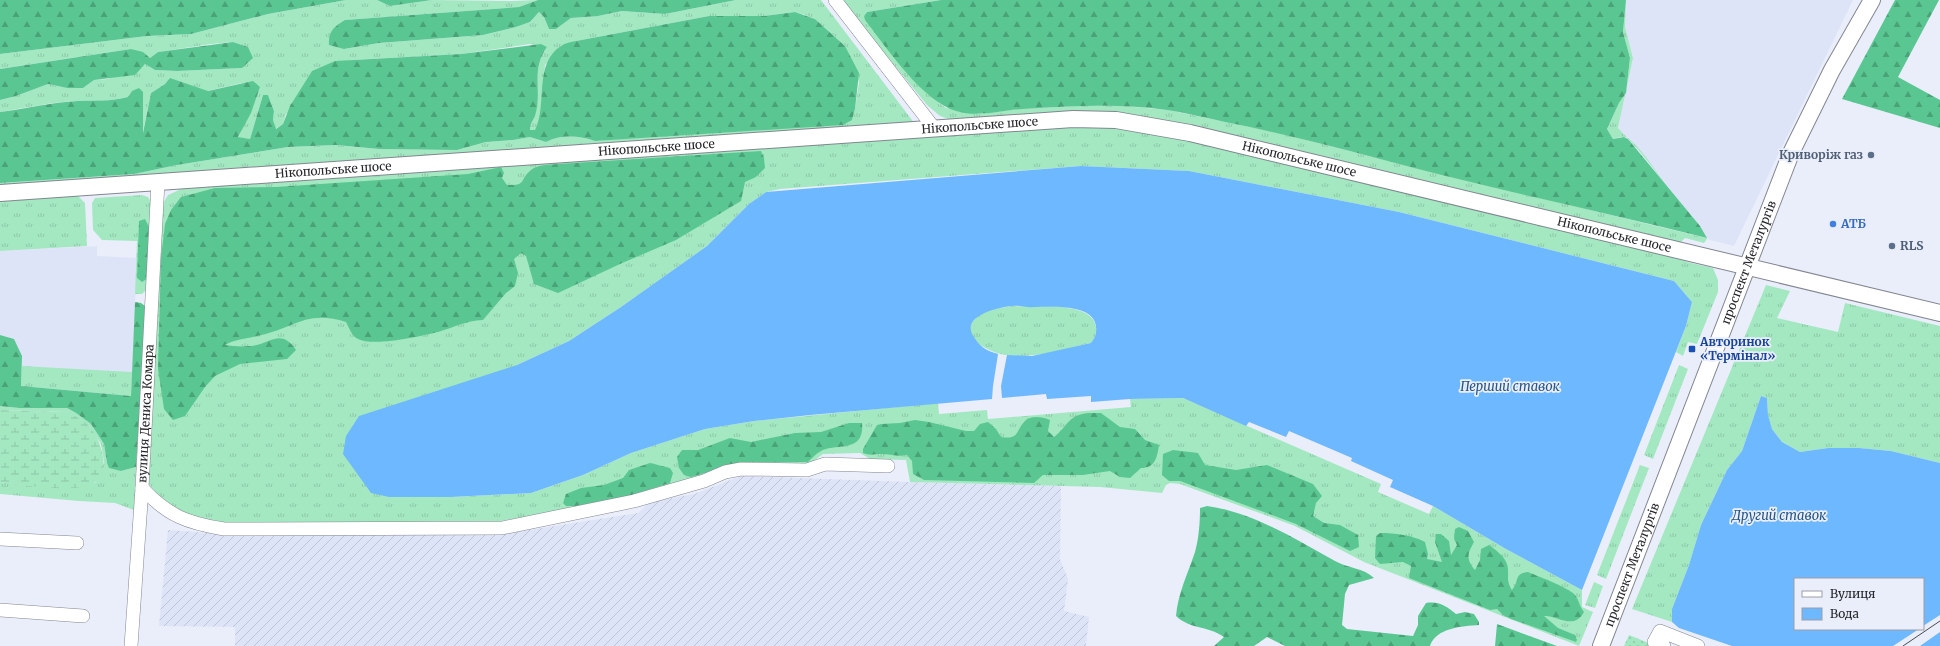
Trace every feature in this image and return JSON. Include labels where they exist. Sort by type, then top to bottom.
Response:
[{"type":"main road","name":"проспект Металургів","points":[[1601,646],[1791,153],[1810,113],[1872,0]]},
{"type":"main road","name":"Нікопольське шосе","points":[[0,193],[934,128],[1073,119],[1116,120],[1183,131],[1940,313]]},
{"type":"street","points":[[835,0],[934,128]]},
{"type":"street","name":"вулиця Дениса Комара","points":[[131,646],[142,488],[158,182]]},
{"type":"street","points":[[142,488],[155,503],[181,519],[224,529],[502,528],[634,501],[704,480],[725,472],[741,469],[807,470],[826,464],[888,466]]},
{"type":"street","points":[[0,539],[77,543]]},
{"type":"street","points":[[0,610],[82,616]]},
{"type":"street","points":[[1664,646],[1654,642],[1660,631],[1698,646]]},
{"type":"shaded area","points":[[1626,0],[1853,0],[1734,246],[1707,239],[1700,226],[1676,199],[1645,158],[1618,128],[1633,58],[1625,27]]},
{"type":"shaded area","points":[[97,246],[97,256],[137,258],[131,396],[21,386],[14,339],[0,335],[0,251]]},
{"type":"shaded area","points":[[741,476],[1061,486],[1060,559],[1068,579],[1064,611],[1089,617],[1086,646],[235,646],[235,627],[159,626],[168,530],[235,535],[503,534],[638,513],[650,502],[694,494]]},
{"type":"green space","points":[[0,0],[346,0],[268,14],[191,34],[147,36],[0,54]]},
{"type":"green space","points":[[346,0],[377,0],[390,6],[432,0],[538,0],[519,7],[345,20],[344,49],[379,43],[483,35],[530,22],[539,12],[544,17],[549,29],[556,29],[571,18],[598,16],[622,11],[665,14],[736,0],[821,0],[915,124],[0,187],[0,183],[134,174],[177,165],[288,147],[336,145],[379,149],[457,150],[486,142],[530,137],[546,142],[552,139],[564,137],[583,138],[595,141],[852,120],[855,109],[859,82],[845,46],[815,19],[795,12],[764,16],[709,16],[576,41],[561,46],[545,65],[541,118],[536,130],[530,130],[530,128],[537,106],[539,65],[547,47],[530,44],[461,54],[351,60],[286,114],[283,124],[275,129],[273,120],[274,111],[268,95],[263,95],[250,139],[238,138],[260,87],[242,83],[207,91],[170,79],[151,93],[142,136],[143,93],[132,91],[128,97],[115,100],[58,103],[0,112],[0,100],[16,96],[48,84],[67,88],[83,88],[94,80],[108,79],[145,64],[155,70],[177,71],[242,68],[248,47],[233,42],[211,44],[158,52],[150,58],[131,49],[0,69],[0,54],[147,36],[191,34],[268,14]]},
{"type":"green space","points":[[377,0],[432,0],[390,6]]},
{"type":"green space","points":[[538,0],[736,0],[665,14],[622,11],[598,16],[571,18],[556,29],[549,29],[544,17],[539,12],[530,22],[483,35],[379,43],[344,49],[329,45],[332,30],[345,20],[519,7]]},
{"type":"green space","points":[[841,0],[941,0],[867,12],[864,16],[901,66],[930,96],[946,108],[980,114],[1017,109],[1078,106],[1124,106],[1168,110],[1275,132],[1424,170],[1706,238],[1704,234],[1707,239],[1704,243],[1685,238],[1680,243],[1192,128],[954,121],[940,116],[927,105]]},
{"type":"green space","points":[[941,0],[1626,0],[1623,32],[1630,58],[1626,93],[1619,103],[1607,129],[1613,139],[1624,137],[1628,139],[1700,226],[1707,238],[1457,179],[1299,138],[1174,111],[1131,106],[1095,106],[1023,109],[981,114],[956,111],[943,105],[918,85],[894,58],[865,20],[864,16],[867,12]]},
{"type":"green space","points":[[1626,0],[1625,27],[1633,58],[1627,88],[1630,58],[1623,32]]},
{"type":"green space","points":[[1895,0],[1939,0],[1898,77],[1940,100],[1940,128],[1842,99]]},
{"type":"green space","points":[[795,12],[815,19],[845,46],[859,73],[855,109],[852,120],[843,125],[595,141],[583,138],[564,137],[552,139],[546,142],[530,137],[486,142],[457,150],[379,149],[336,145],[288,147],[177,165],[134,174],[0,183],[0,112],[58,103],[121,99],[128,97],[132,91],[139,88],[143,92],[143,133],[151,93],[165,84],[170,78],[208,91],[253,81],[260,87],[251,113],[238,137],[250,139],[263,95],[268,95],[274,111],[273,120],[276,129],[283,124],[290,106],[312,71],[335,61],[461,54],[541,44],[547,47],[539,64],[537,107],[535,116],[530,126],[530,130],[535,130],[539,120],[542,85],[547,63],[552,54],[564,44],[709,16],[764,16]]},
{"type":"green space","points":[[233,42],[248,47],[253,58],[242,68],[177,71],[155,70],[145,64],[135,75],[94,80],[83,88],[67,88],[48,84],[16,96],[0,100],[0,69],[131,49],[143,52],[150,58],[158,52]]},
{"type":"green space","points":[[1625,94],[1618,128],[1627,137],[1613,139],[1607,129],[1619,103]]},
{"type":"green space","points":[[1074,125],[1115,127],[1189,140],[1681,256],[1687,262],[1713,268],[1718,280],[1718,292],[1697,344],[1688,342],[1683,356],[1676,352],[1686,326],[1692,302],[1674,281],[1399,212],[1189,171],[1081,166],[780,189],[766,192],[749,204],[707,246],[621,307],[569,341],[517,365],[389,497],[451,497],[531,493],[583,475],[631,453],[705,429],[754,421],[938,403],[939,414],[987,410],[988,419],[1131,407],[1130,399],[1183,398],[1381,484],[1378,492],[1429,514],[1433,506],[1506,549],[1582,590],[1582,607],[1593,612],[1579,646],[1364,562],[1295,526],[1180,484],[1170,483],[1166,485],[1162,493],[1100,487],[910,482],[906,460],[870,459],[860,453],[823,454],[808,465],[742,465],[633,497],[501,521],[224,524],[182,512],[166,502],[149,484],[162,205],[168,195],[181,189]]},
{"type":"green space","points":[[1627,137],[1641,150],[1669,190],[1642,154]]},
{"type":"green space","points":[[761,151],[764,158],[765,168],[756,177],[745,182],[741,201],[676,240],[558,293],[534,284],[526,256],[521,253],[514,259],[518,273],[515,286],[506,293],[483,320],[465,323],[421,336],[375,342],[356,338],[346,322],[320,318],[310,319],[270,333],[237,340],[225,345],[257,345],[280,338],[290,343],[296,350],[287,359],[240,364],[215,376],[205,387],[185,416],[173,420],[164,409],[158,369],[161,258],[165,224],[171,210],[181,197],[215,188],[276,187],[468,174],[501,167],[504,173],[502,178],[507,185],[513,185],[522,182],[527,174],[534,168],[544,165]]},
{"type":"green space","points":[[72,195],[78,196],[85,203],[87,246],[0,251],[0,201]]},
{"type":"green space","points":[[142,195],[148,197],[152,203],[148,288],[142,294],[135,294],[137,241],[102,240],[93,230],[92,203],[95,198]]},
{"type":"green space","points":[[145,219],[149,227],[147,279],[142,282],[137,278],[139,221]]},
{"type":"green space","points":[[1766,285],[1790,291],[1777,318],[1838,332],[1845,303],[1940,326],[1940,463],[1891,451],[1859,448],[1828,448],[1800,452],[1782,442],[1772,429],[1768,416],[1767,398],[1761,396],[1742,451],[1727,470],[1701,525],[1689,565],[1672,609],[1672,622],[1632,609]]},
{"type":"green space","points":[[135,302],[141,303],[145,306],[146,310],[136,467],[121,471],[109,468],[104,444],[91,424],[67,408],[19,408],[0,406],[0,335],[14,339],[22,356],[21,386],[131,396]]},
{"type":"green space","points":[[1013,306],[1049,306],[1077,310],[1088,314],[1094,321],[1096,335],[1091,343],[1049,353],[1028,356],[1001,354],[985,348],[973,338],[970,332],[971,325],[976,318],[993,309]]},
{"type":"green space","points":[[1679,365],[1688,369],[1653,459],[1644,455]]},
{"type":"green space","points":[[22,366],[132,372],[131,396],[21,386]]},
{"type":"green space","points":[[0,406],[19,408],[67,408],[91,424],[104,444],[107,463],[121,471],[136,467],[134,510],[115,503],[0,494],[0,482],[27,485],[95,483],[100,476],[104,462],[101,444],[89,426],[65,412],[0,410]]},
{"type":"green space","points":[[0,410],[65,412],[84,421],[93,431],[101,447],[103,464],[102,472],[99,478],[94,483],[75,488],[48,488],[0,482]]},
{"type":"green space","points":[[1088,413],[1101,413],[1120,427],[1135,429],[1145,440],[1159,445],[1157,454],[1152,464],[1146,468],[1141,468],[1130,478],[1120,477],[1110,471],[1083,475],[1043,475],[1034,483],[924,480],[913,474],[912,461],[907,455],[870,455],[863,453],[863,449],[877,425],[881,424],[900,423],[915,420],[966,431],[974,431],[980,424],[988,422],[996,429],[1001,437],[1007,438],[1014,436],[1027,419],[1037,417],[1050,420],[1048,431],[1054,437],[1076,416]]},
{"type":"green space","points":[[849,423],[862,423],[862,432],[859,439],[855,443],[823,450],[808,462],[742,462],[691,477],[684,475],[679,468],[677,457],[682,450],[698,450],[730,438],[751,442],[795,433],[821,432]]},
{"type":"green space","points":[[1173,450],[1198,453],[1205,465],[1236,470],[1267,465],[1313,484],[1322,496],[1316,503],[1313,516],[1324,523],[1340,525],[1358,535],[1359,547],[1350,551],[1296,524],[1180,481],[1169,481],[1162,475],[1163,454]]},
{"type":"green space","points":[[650,463],[670,468],[673,473],[670,483],[632,495],[576,506],[566,506],[563,503],[566,494],[581,488],[604,485],[623,478],[629,470]]},
{"type":"green space","points":[[1640,465],[1649,468],[1606,579],[1597,575]]},
{"type":"green space","points":[[1207,506],[1224,509],[1257,520],[1340,563],[1365,572],[1374,578],[1349,585],[1345,594],[1342,625],[1347,629],[1413,636],[1418,625],[1418,616],[1426,603],[1442,605],[1456,614],[1465,612],[1474,614],[1479,622],[1479,625],[1450,629],[1438,635],[1430,646],[1285,646],[1267,637],[1254,646],[1214,646],[1224,637],[1218,633],[1187,624],[1176,616],[1181,591],[1195,552],[1199,530],[1200,508]]},
{"type":"green space","points":[[1459,527],[1468,531],[1474,542],[1468,556],[1470,563],[1475,570],[1480,560],[1481,549],[1489,545],[1500,553],[1506,561],[1508,568],[1508,580],[1512,590],[1518,576],[1528,572],[1573,593],[1577,597],[1584,612],[1580,618],[1565,621],[1544,616],[1558,628],[1575,635],[1577,640],[1576,642],[1511,619],[1503,615],[1497,609],[1490,610],[1409,578],[1411,566],[1403,562],[1380,564],[1375,558],[1376,536],[1380,533],[1392,533],[1409,536],[1425,542],[1428,554],[1427,559],[1442,562],[1435,542],[1436,534],[1441,534],[1449,541],[1451,555],[1457,545],[1454,539],[1455,529]]},
{"type":"green space","points":[[1594,582],[1603,586],[1595,608],[1585,605]]},
{"type":"green space","points":[[1497,624],[1557,646],[1495,646]]},
{"type":"green space","points":[[1629,635],[1656,646],[1624,646]]},
{"type":"water","name":"Перший ставок","points":[[1081,166],[1189,171],[1399,212],[1674,281],[1692,302],[1686,326],[1582,590],[1506,549],[1433,506],[1390,487],[1393,480],[1351,461],[1352,458],[1289,431],[1286,437],[1249,422],[1246,426],[1183,398],[1130,399],[1091,402],[1091,396],[1047,399],[1046,394],[1002,398],[1001,386],[1007,355],[1032,356],[1091,343],[1093,341],[1096,333],[1095,323],[1091,316],[1083,311],[1063,307],[1016,306],[999,308],[983,314],[976,318],[972,323],[971,330],[981,346],[998,354],[992,399],[810,415],[754,421],[705,429],[631,453],[583,475],[531,493],[451,497],[389,497],[371,493],[343,454],[346,436],[359,416],[517,365],[569,341],[621,307],[707,246],[749,204],[766,192]]},
{"type":"water","name":"Другий ставок","points":[[1761,396],[1767,398],[1768,415],[1772,429],[1782,442],[1800,452],[1828,448],[1859,448],[1891,451],[1940,463],[1940,646],[1732,646],[1679,628],[1672,622],[1672,609],[1689,565],[1701,525],[1727,470],[1742,451]]},
{"type":"pier","points":[[1940,615],[1940,632],[1920,646],[1893,646],[1917,630],[1924,630],[1924,625]]},
{"type":"tram line","points":[[1903,646],[1940,621]]},
{"type":"place","name":"Криворіж газ","points":[[1871,155]]},
{"type":"place","name":"АТБ","points":[[1833,224]]},
{"type":"place","name":"RLS","points":[[1892,246]]},
{"type":"place","name":"Авторинок «Термінал»","points":[[1692,349]]}]
